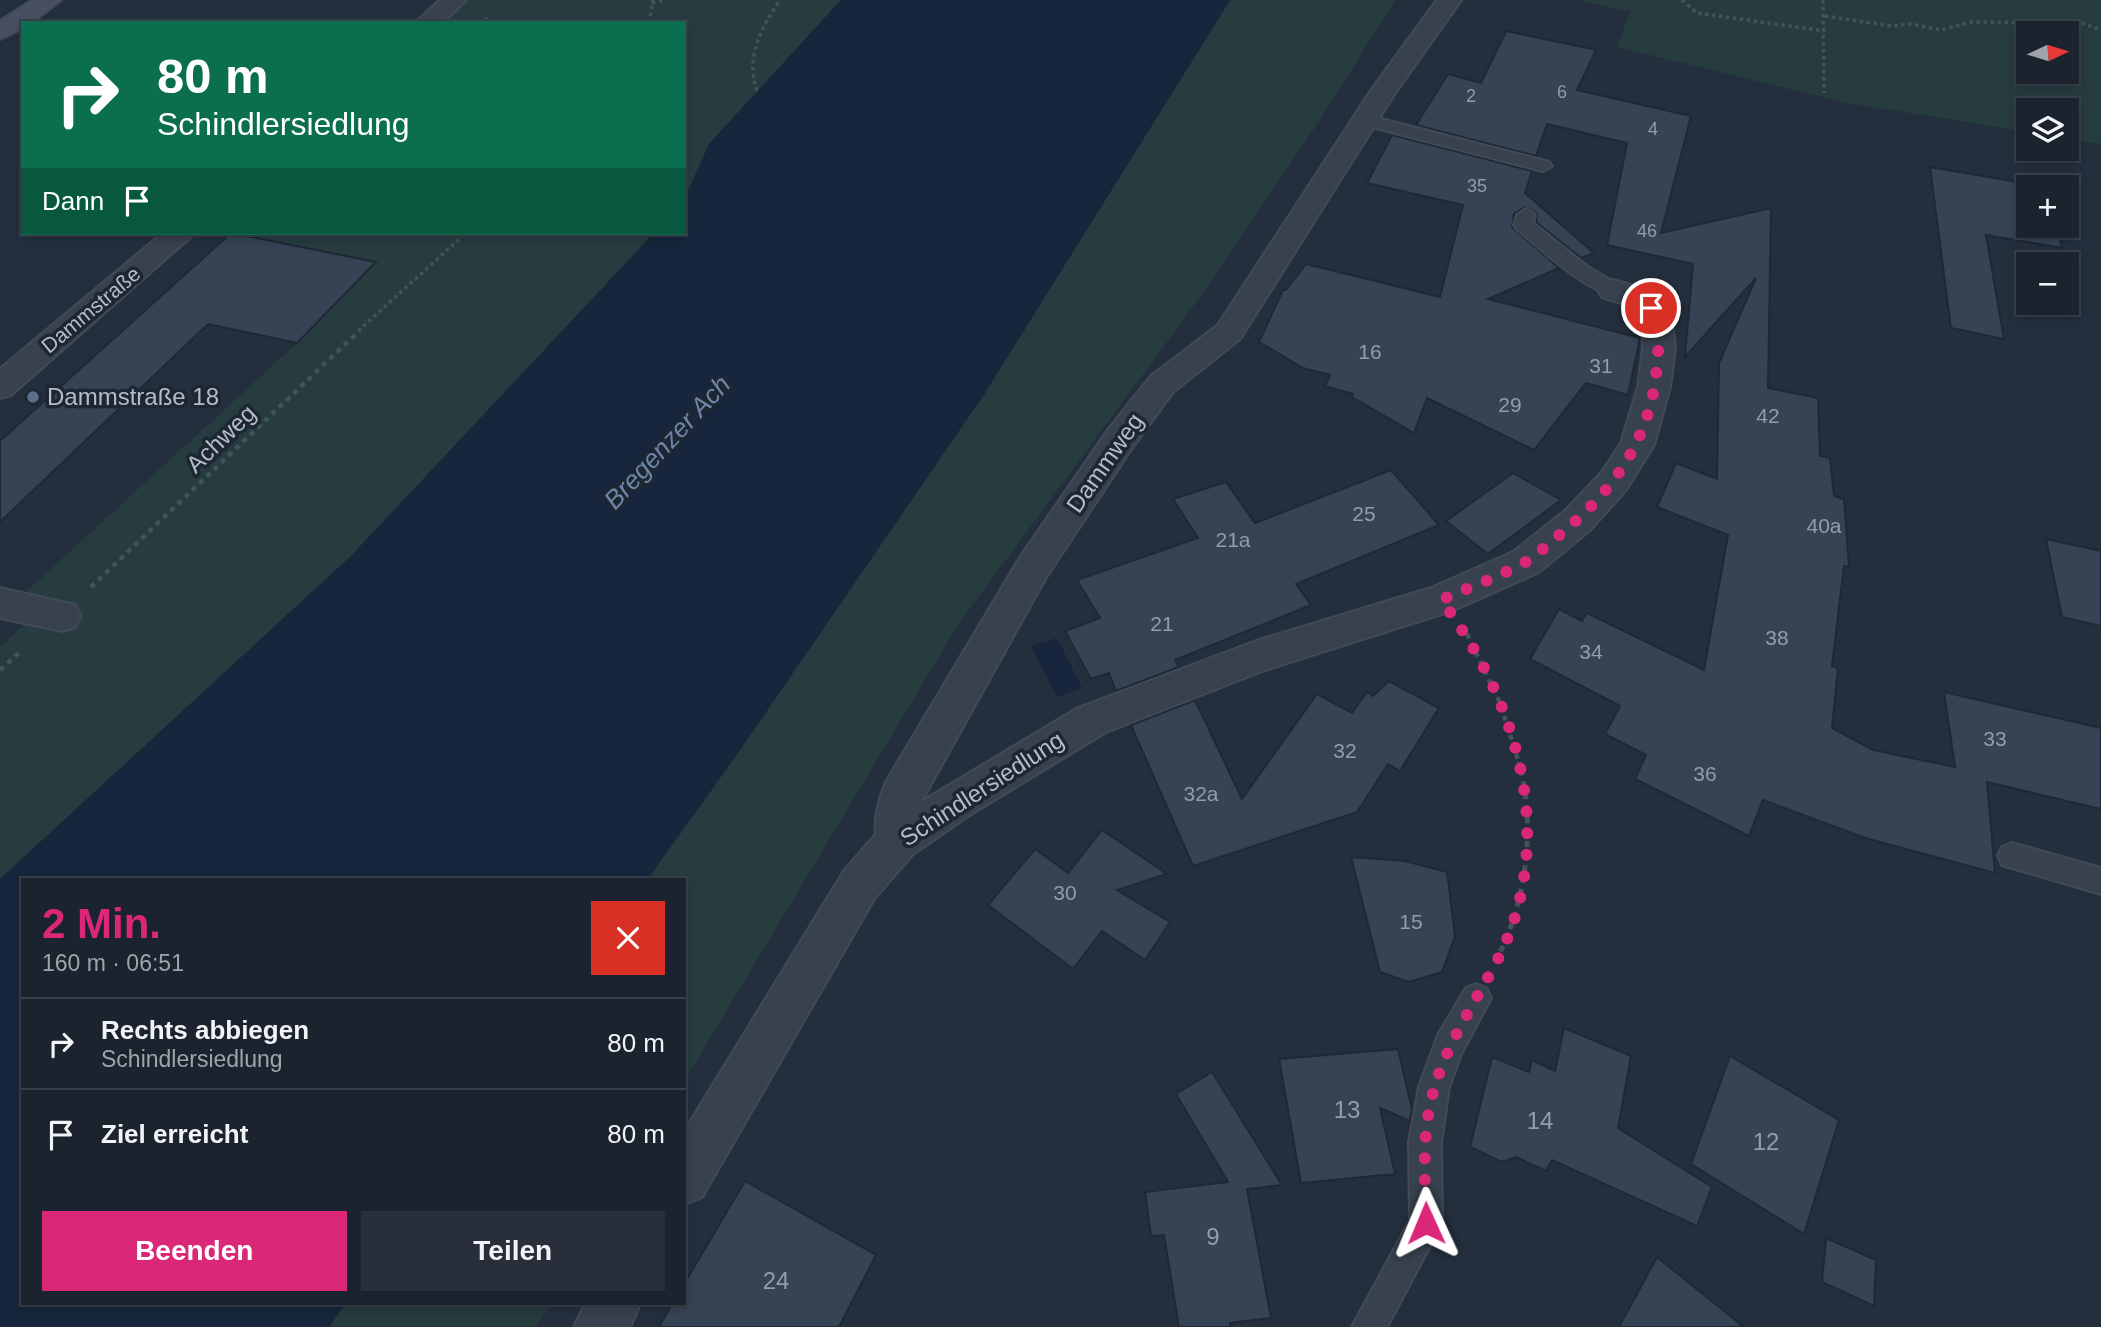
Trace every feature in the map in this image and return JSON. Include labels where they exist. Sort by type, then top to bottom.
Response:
[{"type":"main road","points":[[0,32],[49,0]]},
{"type":"street","points":[[429,21],[454,0]]},
{"type":"street","name":"Dammweg","points":[[898,840],[896,821],[901,795],[1032,569],[1120,439],[1162,383],[1229,332],[1366,120],[1449,0]]},
{"type":"street","name":"Dammstraße","points":[[0,387],[179,235]]},
{"type":"street","name":"Schindlersiedlung","points":[[686,1177],[859,885],[898,840],[989,780],[1092,720],[1256,657],[1441,600],[1526,562],[1578,520],[1614,481],[1637,445],[1654,387],[1659,348],[1657,320],[1651,308],[1639,299],[1613,290]]},
{"type":"street","points":[[0,603],[62,616]]},
{"type":"street","points":[[601,1327],[613,1305]]},
{"type":"lane","points":[[1366,120],[1543,166]]},
{"type":"lane","points":[[1526,215],[1523,225],[1581,271],[1613,290]]},
{"type":"lane","points":[[2012,856],[2101,881]]},
{"type":"lane","points":[[1369,1327],[1426,1223],[1425,1142],[1434,1087],[1450,1046],[1476,998]]},
{"type":"path","points":[[649,21],[653,2],[666,0]]},
{"type":"path","points":[[757,91],[751,78],[757,34],[780,0]]},
{"type":"path","points":[[1682,0],[1697,13],[1825,31]]},
{"type":"path","points":[[1824,0],[1824,93]]},
{"type":"path","points":[[1825,16],[1892,26],[1911,24],[1941,30],[1971,23],[2082,23],[2101,30]]},
{"type":"path","name":"Achweg","points":[[0,670],[62,616],[399,293],[464,235]]},
{"type":"path","points":[[1441,600],[1467,634],[1497,692],[1517,750],[1527,800],[1525,876],[1502,951],[1476,998]]},
{"type":"green space","points":[[454,0],[841,0],[709,144],[686,196],[686,21],[429,21]]},
{"type":"green space","points":[[1230,0],[1395,0],[1322,117],[1203,293],[960,622],[686,1079],[686,878],[648,878],[738,753],[985,393]]},
{"type":"green space","points":[[1578,0],[2101,0],[2101,144],[2079,141],[2079,98],[2016,98],[2016,130],[1842,102],[1617,47],[1630,12]]},
{"type":"green space","points":[[247,235],[652,235],[351,556],[0,879],[0,647],[35,614],[16,601],[297,343],[375,263]]},
{"type":"green space","points":[[344,1305],[549,1305],[536,1327],[329,1327]]},
{"type":"water","name":"Bregenzer Ach","points":[[841,0],[1230,0],[985,393],[738,753],[648,878],[21,878],[21,1305],[344,1305],[329,1327],[0,1327],[0,879],[351,556],[652,235],[686,235],[686,196],[709,144]]},
{"type":"water","points":[[1057,638],[1082,688],[1057,697],[1031,646]]},
{"type":"building","points":[[1506,31],[1596,50],[1577,90],[1691,116],[1661,233],[1771,208],[1768,388],[1818,398],[1820,456],[1830,458],[1834,496],[1844,499],[1849,567],[1844,566],[1832,666],[1838,668],[1832,728],[1873,750],[1955,767],[1944,692],[2101,728],[2101,809],[1987,782],[1995,873],[1865,838],[1763,800],[1749,836],[1635,779],[1646,755],[1605,734],[1620,706],[1530,659],[1559,609],[1582,621],[1587,613],[1704,670],[1728,535],[1657,507],[1676,463],[1717,479],[1719,363],[1756,278],[1685,357],[1693,264],[1607,245],[1627,143],[1547,124],[1536,156],[1416,125],[1448,74],[1481,83]]},
{"type":"building","points":[[1392,135],[1532,171],[1525,193],[1594,253],[1581,258],[1536,222],[1537,214],[1525,207],[1514,214],[1512,227],[1559,268],[1488,299],[1640,338],[1628,395],[1586,383],[1534,450],[1427,398],[1414,433],[1352,397],[1353,394],[1325,386],[1330,375],[1303,368],[1259,342],[1283,290],[1286,290],[1306,264],[1440,297],[1463,205],[1367,183]]},
{"type":"building","points":[[1930,167],[2016,182],[2016,238],[2060,238],[2062,248],[1986,235],[2004,339],[1951,328]]},
{"type":"building","points":[[229,235],[241,235],[376,262],[297,343],[208,324],[0,522],[0,441]]},
{"type":"building","points":[[1391,470],[1439,525],[1296,584],[1311,605],[1175,660],[1179,667],[1116,691],[1109,673],[1091,679],[1065,631],[1100,618],[1077,580],[1198,538],[1173,499],[1226,482],[1255,523]]},
{"type":"building","points":[[1513,473],[1561,500],[1488,554],[1446,521]]},
{"type":"building","points":[[2046,539],[2101,551],[2101,626],[2062,617]]},
{"type":"building","points":[[1389,681],[1439,708],[1400,771],[1388,764],[1357,812],[1193,866],[1131,725],[1195,700],[1242,799],[1317,694],[1352,713],[1367,692],[1373,696]]},
{"type":"building","points":[[1102,830],[1167,874],[1117,890],[1170,922],[1145,960],[1102,931],[1073,969],[988,905],[1035,849],[1068,873]]},
{"type":"building","points":[[1351,857],[1405,861],[1447,872],[1455,936],[1442,972],[1409,982],[1380,972]]},
{"type":"building","points":[[1564,1028],[1631,1056],[1618,1128],[1712,1187],[1697,1226],[1552,1160],[1546,1171],[1516,1157],[1502,1162],[1470,1147],[1492,1057],[1529,1072],[1532,1060],[1555,1071]]},
{"type":"building","points":[[1398,1049],[1412,1109],[1410,1121],[1380,1108],[1395,1174],[1301,1183],[1279,1059]]},
{"type":"building","points":[[1730,1056],[1839,1120],[1804,1234],[1691,1164]]},
{"type":"building","points":[[1212,1072],[1282,1185],[1247,1189],[1271,1318],[1230,1323],[1230,1327],[1179,1327],[1164,1235],[1151,1236],[1145,1192],[1228,1182],[1176,1094]]},
{"type":"building","points":[[745,1181],[876,1255],[839,1327],[659,1327],[671,1305],[686,1305],[686,1281]]},
{"type":"building","points":[[1826,1238],[1876,1260],[1874,1306],[1822,1282]]},
{"type":"building","points":[[1657,1257],[1744,1327],[1619,1327]]},
{"type":"place","name":"Dammstraße 18","points":[[33,397]]},
{"type":"route","points":[[1426,1223],[1425,1142],[1434,1087],[1450,1046],[1502,951],[1525,876],[1528,838],[1527,800],[1517,750],[1497,692],[1467,634],[1441,600],[1526,562],[1578,520],[1614,481],[1637,445],[1654,387],[1659,348],[1657,320],[1651,308]]}]
